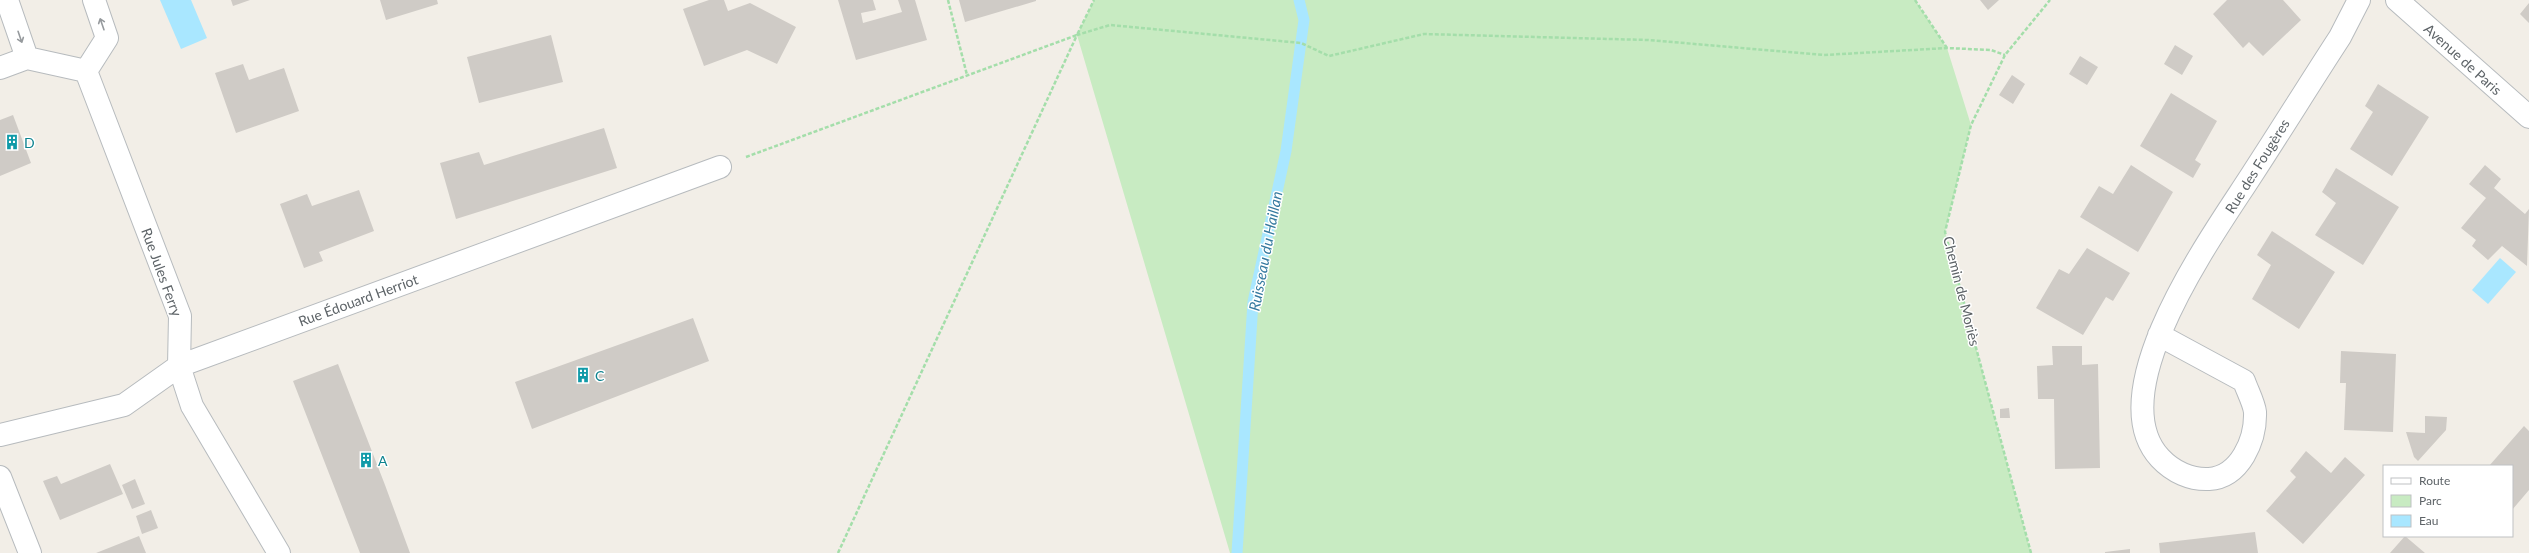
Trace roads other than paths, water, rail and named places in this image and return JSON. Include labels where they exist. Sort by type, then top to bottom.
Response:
[{"type":"street","points":[[7,0],[27,58]]},
{"type":"street","points":[[0,68],[27,58],[86,71],[107,38],[94,0]]},
{"type":"street","name":"Rue des Fougères","points":[[2159,335],[2244,381],[2255,411],[2252,439],[2236,468],[2216,478],[2195,480],[2167,465],[2152,449],[2141,418],[2146,376],[2159,335],[2187,277],[2340,36],[2359,0]]},
{"type":"street","name":"Avenue de Paris","points":[[2397,0],[2529,118]]},
{"type":"street","name":"Rue Jules Ferry","points":[[86,71],[180,316],[179,366],[192,406],[279,553]]},
{"type":"street","name":"Rue Édouard Herriot","points":[[0,435],[124,405],[179,366],[720,167]]},
{"type":"street","points":[[0,477],[30,553]]},
{"type":"water","points":[[160,0],[191,0],[207,38],[181,49]]},
{"type":"water","points":[[2500,258],[2516,272],[2488,304],[2472,290]]},
{"type":"waterway","name":"Ruisseau du Haillan","points":[[1237,553],[1253,302],[1286,151],[1304,20],[1299,0]]},
{"type":"place","name":"D","points":[[12,142]]},
{"type":"place","name":"C","points":[[583,375]]},
{"type":"place","name":"A","points":[[366,460]]}]
